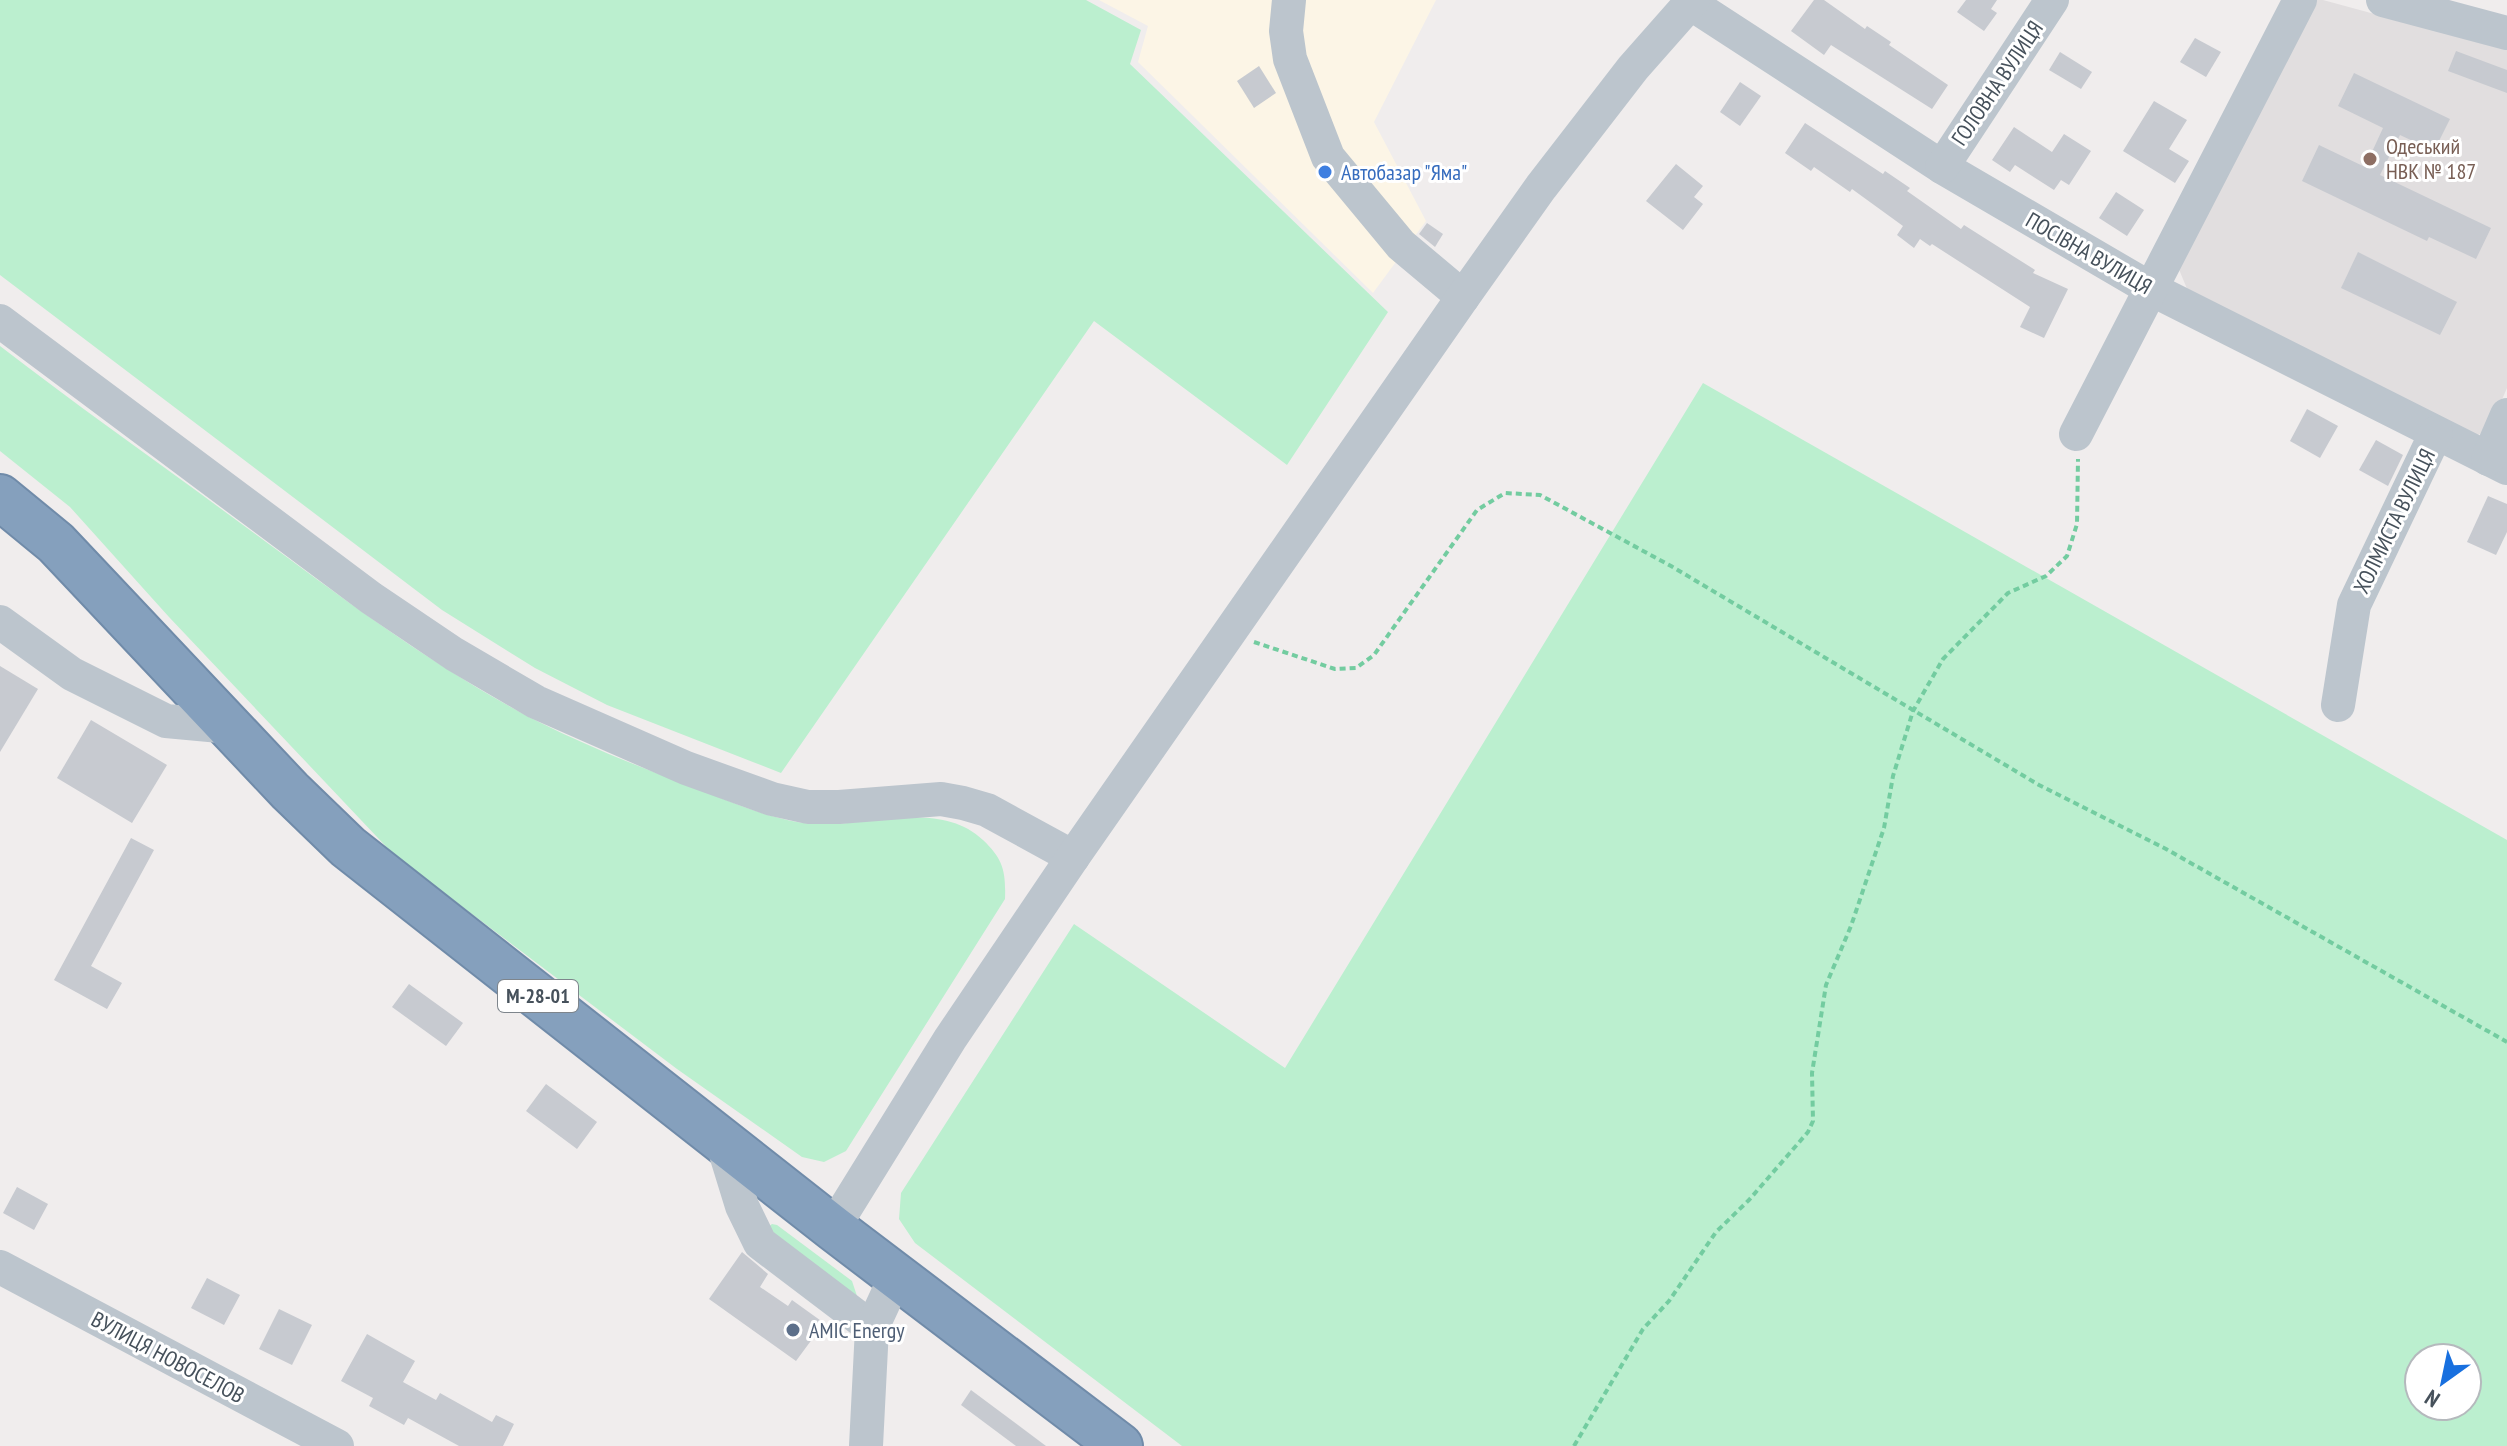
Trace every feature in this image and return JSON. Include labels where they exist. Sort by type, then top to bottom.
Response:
[{"type":"highway","name":"М-28-01","points":[[0,497],[56,543],[290,791],[348,847],[833,1228],[1120,1446]]},
{"type":"street","points":[[1289,0],[1286,31],[1290,59],[1328,157],[1401,245],[1463,297]]},
{"type":"street","name":"ГОЛОВНА ВУЛИЦЯ","points":[[1942,167],[2052,0]]},
{"type":"street","points":[[2076,434],[2300,0]]},
{"type":"street","points":[[2383,0],[2507,33]]},
{"type":"street","points":[[833,1228],[950,1039],[1073,857],[1463,297],[1605,104],[1692,2]]},
{"type":"street","name":"ПОСІВНА ВУЛИЦЯ","points":[[1692,2],[1942,167],[2151,289],[2498,464]]},
{"type":"street","points":[[0,321],[76,381],[371,598],[454,654],[536,702],[603,734],[772,799],[823,807],[941,799],[963,803],[987,810],[1073,857]]},
{"type":"street","points":[[2498,464],[2507,415]]},
{"type":"street","name":"ХОЛМИСТА ВУЛИЦЯ","points":[[2338,705],[2354,605],[2436,433]]},
{"type":"street","points":[[0,622],[72,674],[166,721],[231,727]]},
{"type":"street","points":[[722,1141],[742,1206],[760,1243],[872,1328]]},
{"type":"street","name":"ВУЛИЦЯ НОВОСЕЛОВ","points":[[0,1267],[337,1446]]},
{"type":"street","points":[[866,1446],[872,1328],[896,1276]]},
{"type":"path","points":[[1574,1446],[1643,1329],[1669,1301],[1716,1232],[1749,1200],[1808,1132],[1813,1121],[1812,1073],[1826,985],[1851,926],[1884,828],[1893,776],[1913,711],[1943,659],[2008,593],[2046,576],[2067,556],[2077,524],[2076,434]]},
{"type":"path","points":[[1228,633],[1335,669],[1356,668],[1374,655],[1477,510],[1505,493],[1540,495],[1671,566],[2039,785],[2180,857],[2507,1042]]},
{"type":"shaded area","name":"Автобазар \"Яма\"","points":[[1099,0],[1436,0],[1374,122],[1426,221],[1373,293],[1138,62],[1148,26]]},
{"type":"shaded area","name":"Одеський НВК № 187","points":[[2313,0],[2323,0],[2507,50],[2507,388],[2489,429],[2469,440],[2190,296],[2178,267]]},
{"type":"green space","points":[[0,0],[1086,0],[1141,30],[1130,64],[1388,312],[1287,465],[1094,321],[781,773],[607,705],[535,668],[442,610],[0,275]]},
{"type":"green space","points":[[0,346],[379,624],[458,676],[539,722],[628,762],[782,819],[820,824],[919,817],[964,827],[983,840],[1002,866],[1005,899],[846,1151],[824,1162],[802,1157],[677,1069],[395,856],[169,617],[70,507],[0,451]]},
{"type":"green space","points":[[1703,383],[2507,840],[2507,1446],[1182,1446],[915,1243],[899,1219],[901,1193],[1074,924],[1285,1068]]},
{"type":"green space","points":[[772,1224],[852,1281],[857,1296],[770,1236],[768,1227]]},
{"type":"building","points":[[1814,0],[1824,0],[1865,29],[1867,26],[1891,42],[1889,45],[1948,85],[1932,109],[1831,45],[1824,55],[1791,31]]},
{"type":"building","points":[[1966,0],[1997,0],[1991,9],[1997,13],[1984,31],[1957,12]]},
{"type":"building","points":[[2195,38],[2221,52],[2206,77],[2180,62]]},
{"type":"building","points":[[2456,51],[2507,70],[2507,93],[2448,71]]},
{"type":"building","points":[[2060,52],[2092,72],[2081,89],[2049,70]]},
{"type":"building","points":[[1259,66],[1276,93],[1254,108],[1237,81]]},
{"type":"building","points":[[2354,73],[2450,119],[2434,151],[2400,135],[2380,175],[2491,228],[2476,259],[2429,237],[2427,241],[2302,181],[2319,145],[2365,167],[2383,128],[2338,106]]},
{"type":"building","points":[[1740,82],[1761,96],[1740,126],[1720,112]]},
{"type":"building","points":[[2154,101],[2187,120],[2169,149],[2189,161],[2175,183],[2123,151]]},
{"type":"building","points":[[1805,123],[1883,174],[1885,171],[1910,188],[1907,191],[1961,229],[1964,225],[2035,270],[2033,273],[2068,289],[2044,338],[2020,327],[2030,307],[1932,244],[1930,246],[1920,239],[1914,248],[1897,235],[1903,226],[1852,189],[1850,192],[1814,167],[1811,171],[1785,153]]},
{"type":"building","points":[[2014,127],[2052,152],[2064,134],[2091,151],[2069,185],[2061,180],[2054,190],[2015,165],[2010,172],[1992,160]]},
{"type":"building","points":[[1676,164],[1703,186],[1694,197],[1703,204],[1683,230],[1646,201]]},
{"type":"building","points":[[2116,192],[2144,210],[2127,236],[2099,218]]},
{"type":"building","points":[[1427,223],[1443,234],[1435,247],[1419,234]]},
{"type":"building","points":[[2358,252],[2457,302],[2440,335],[2341,288]]},
{"type":"building","points":[[2307,409],[2338,426],[2320,458],[2290,441]]},
{"type":"building","points":[[2376,440],[2403,455],[2388,486],[2359,470]]},
{"type":"building","points":[[2488,496],[2507,504],[2507,532],[2496,555],[2467,542]]},
{"type":"building","points":[[0,666],[38,689],[0,752]]},
{"type":"building","points":[[91,720],[167,765],[132,823],[57,778]]},
{"type":"building","points":[[131,838],[154,850],[91,966],[122,983],[107,1009],[54,980]]},
{"type":"building","points":[[409,984],[463,1023],[446,1046],[392,1007]]},
{"type":"building","points":[[546,1084],[597,1122],[577,1149],[526,1111]]},
{"type":"building","points":[[17,1187],[48,1204],[34,1230],[3,1213]]},
{"type":"building","points":[[742,1252],[768,1274],[760,1287],[788,1306],[792,1300],[824,1323],[796,1361],[709,1299]]},
{"type":"building","points":[[207,1278],[240,1295],[224,1325],[191,1308]]},
{"type":"building","points":[[279,1309],[312,1325],[292,1365],[259,1349]]},
{"type":"building","points":[[367,1334],[415,1361],[403,1382],[436,1400],[440,1393],[492,1422],[496,1415],[514,1424],[503,1446],[459,1446],[408,1418],[404,1425],[369,1406],[373,1398],[341,1381]]},
{"type":"building","points":[[971,1390],[1046,1446],[1016,1446],[961,1405]]},
{"type":"place","name":"Одеський НВК № 187","points":[[2370,159]]},
{"type":"place","name":"Автобазар \"Яма\"","points":[[1325,172]]},
{"type":"place","name":"AMIC Energy","points":[[793,1330]]}]
